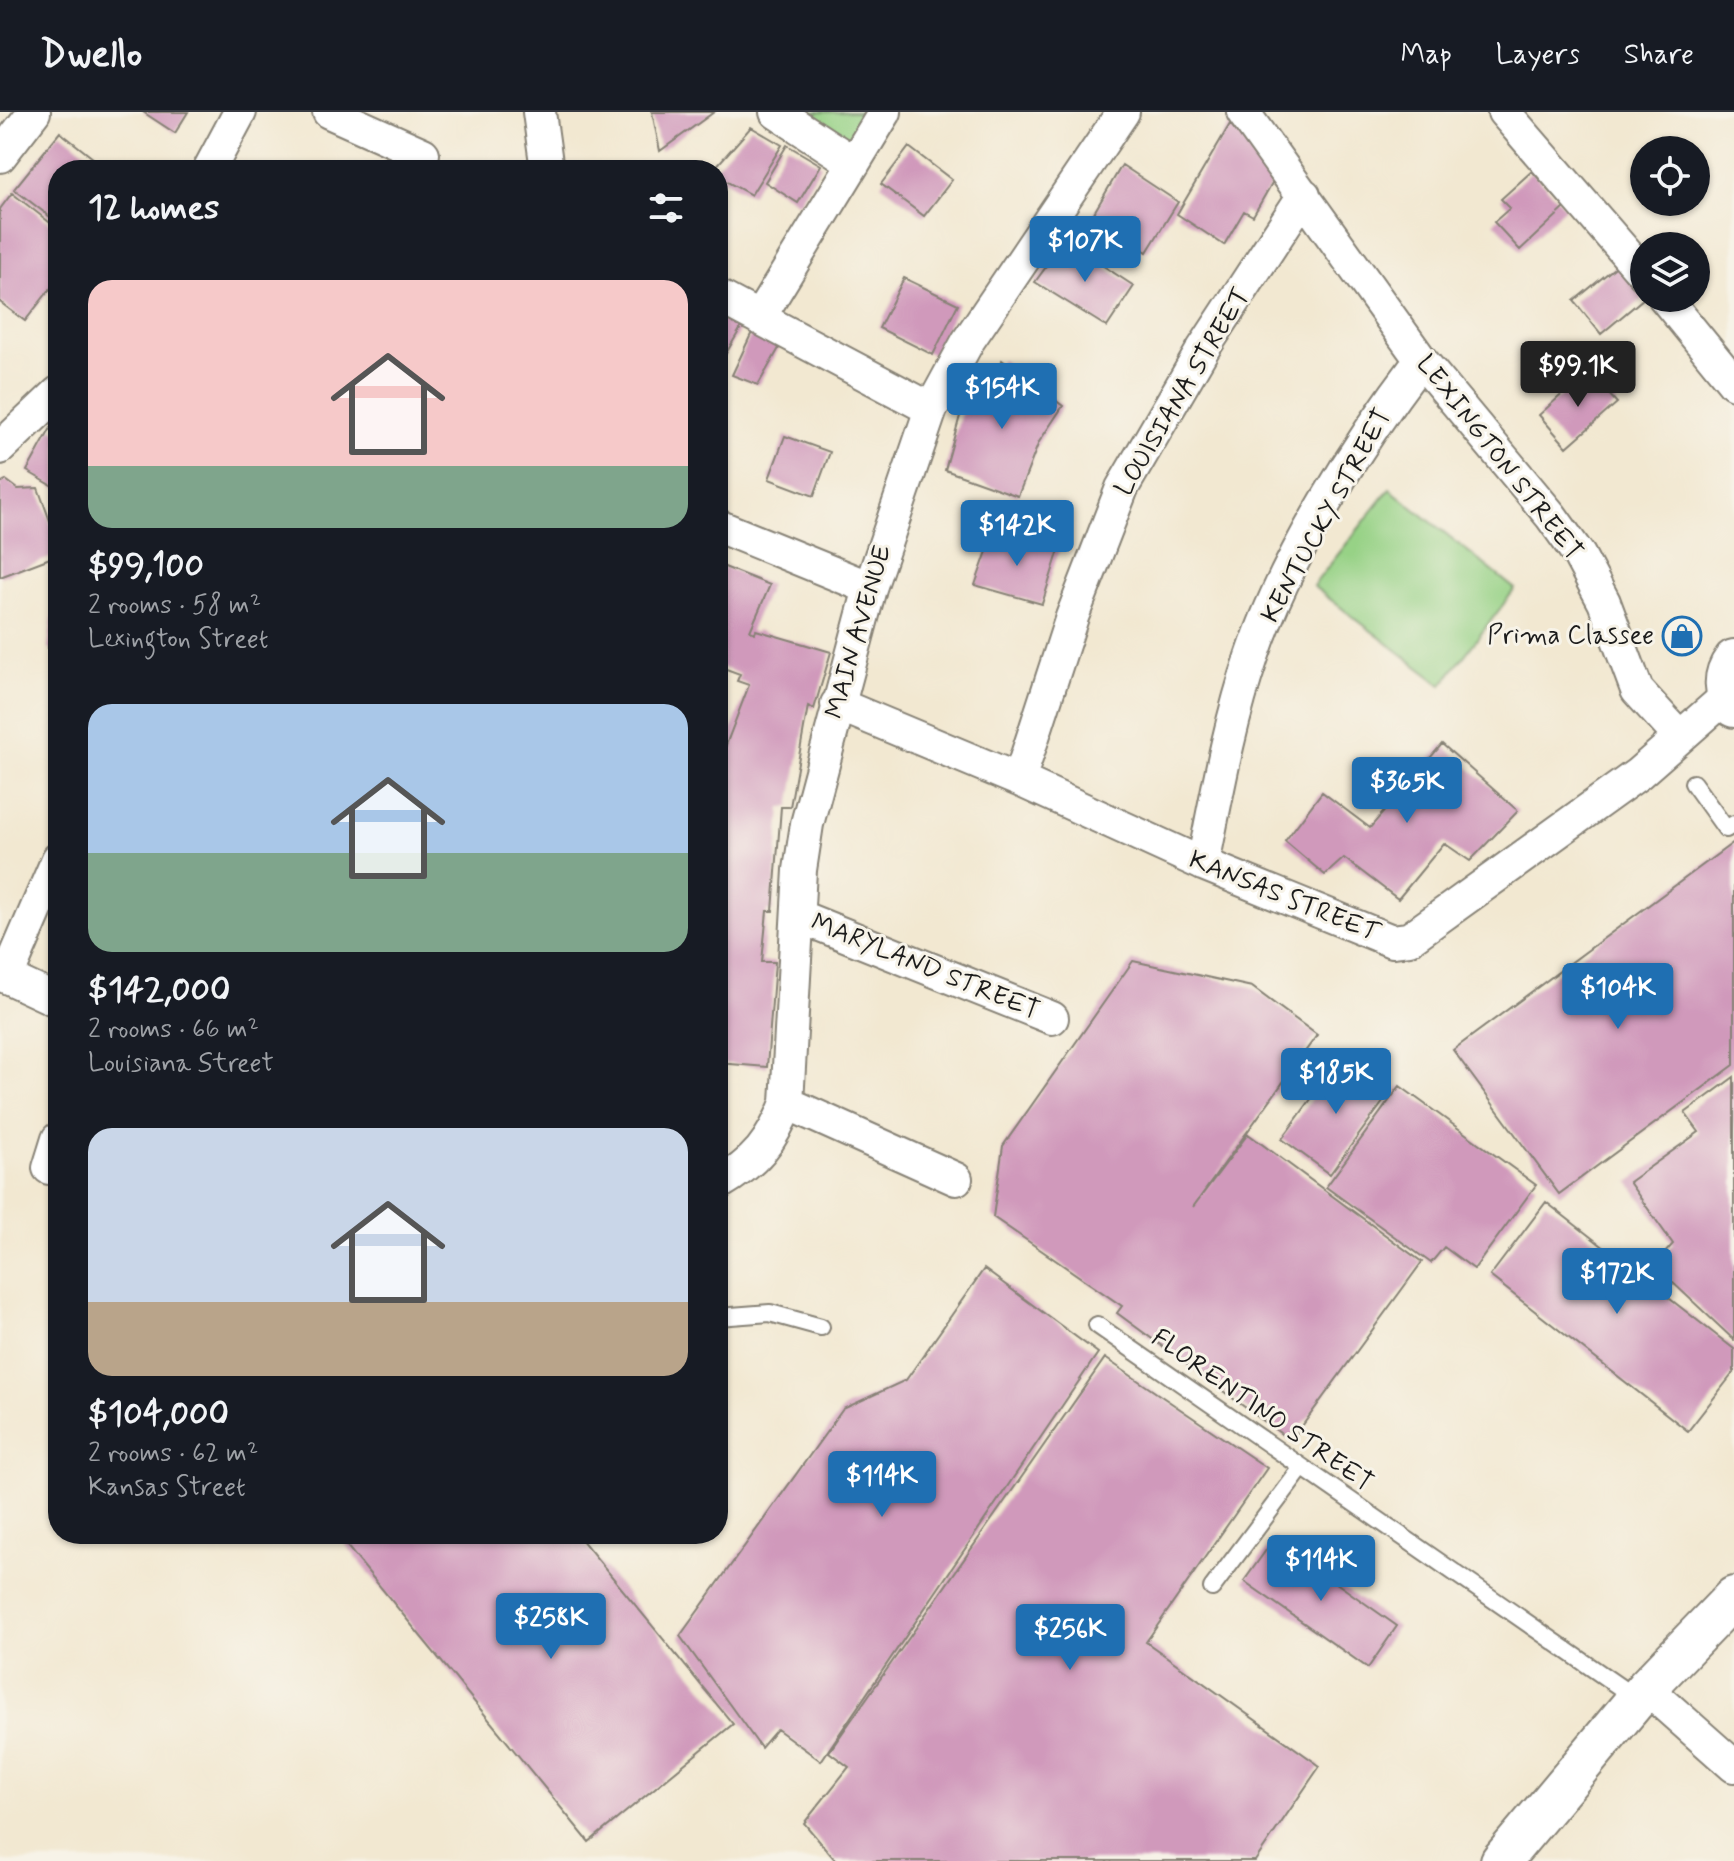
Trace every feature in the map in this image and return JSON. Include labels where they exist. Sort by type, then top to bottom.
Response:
[{"type":"street","points":[[0,156],[34,112]]},
{"type":"street","points":[[214,160],[240,112]]},
{"type":"street","points":[[329,112],[423,154]]},
{"type":"street","points":[[539,112],[546,160]]},
{"type":"street","points":[[776,112],[854,163]]},
{"type":"street","points":[[759,318],[885,112]]},
{"type":"street","name":"MAIN AVENUE","points":[[728,1179],[740,1172],[773,1137],[787,1103],[800,870],[807,824],[870,588],[931,409],[968,341],[1123,112]]},
{"type":"street","name":"LEXINGTON STREET","points":[[1243,112],[1421,360],[1551,516],[1579,555],[1604,602],[1637,690],[1678,735]]},
{"type":"street","points":[[1504,112],[1630,258]]},
{"type":"street","name":"LOUISIANA STREET","points":[[1019,780],[1072,617],[1122,488],[1203,349],[1304,195]]},
{"type":"street","points":[[728,301],[931,409]]},
{"type":"street","points":[[1676,312],[1734,383]]},
{"type":"street","name":"KENTUCKY STREET","points":[[1203,864],[1227,740],[1253,655],[1281,588],[1344,477],[1394,396],[1421,360]]},
{"type":"street","points":[[0,448],[48,402]]},
{"type":"street","points":[[728,530],[870,588]]},
{"type":"street","name":"KANSAS STREET","points":[[837,704],[1019,780],[1203,864],[1376,937],[1409,939],[1638,774],[1732,688]]},
{"type":"street","points":[[48,881],[4,976],[48,996]]},
{"type":"street","name":"MARYLAND STREET","points":[[798,916],[1052,1018]]},
{"type":"street","points":[[787,1103],[956,1179]]},
{"type":"street","points":[[1501,1861],[1641,1693],[1734,1597]]},
{"type":"street","points":[[1641,1693],[1734,1766]]},
{"type":"lane","points":[[1693,783],[1726,829],[1734,824]]},
{"type":"lane","points":[[728,1316],[770,1313],[821,1327]]},
{"type":"lane","name":"FLORENTINO STREET","points":[[1097,1325],[1301,1469],[1641,1693]]},
{"type":"lane","points":[[1212,1588],[1301,1469]]},
{"type":"green space","points":[[784,112],[878,112],[851,155]]},
{"type":"green space","points":[[1390,489],[1515,589],[1442,685],[1313,586]]},
{"type":"building","points":[[143,112],[188,112],[175,133]]},
{"type":"building","points":[[652,112],[714,112],[660,151]]},
{"type":"building","points":[[1230,124],[1276,176],[1253,216],[1244,211],[1224,245],[1177,214]]},
{"type":"building","points":[[751,127],[782,145],[751,195],[728,182],[728,160],[722,160]]},
{"type":"building","points":[[60,132],[95,160],[48,160],[48,215],[14,189]]},
{"type":"building","points":[[787,145],[821,165],[798,203],[765,182]]},
{"type":"building","points":[[909,147],[952,180],[924,216],[881,184]]},
{"type":"building","points":[[1122,165],[1178,202],[1147,252],[1092,216]]},
{"type":"building","points":[[1532,171],[1565,208],[1520,250],[1494,222],[1510,208],[1501,199]]},
{"type":"building","points":[[12,193],[48,221],[48,292],[25,321],[0,302],[0,209]]},
{"type":"building","points":[[1065,241],[1134,286],[1107,327],[1035,282]]},
{"type":"building","points":[[1619,264],[1630,279],[1630,310],[1601,334],[1574,301]]},
{"type":"building","points":[[904,278],[958,304],[933,355],[879,328]]},
{"type":"building","points":[[728,312],[745,321],[728,350]]},
{"type":"building","points":[[754,328],[782,343],[758,385],[732,375]]},
{"type":"building","points":[[1002,360],[1063,406],[1039,442],[1018,496],[945,470],[960,416]]},
{"type":"building","points":[[1588,371],[1617,403],[1567,447],[1539,415]]},
{"type":"building","points":[[48,433],[48,483],[27,471]]},
{"type":"building","points":[[785,436],[830,452],[814,496],[769,479]]},
{"type":"building","points":[[6,480],[18,489],[38,488],[48,516],[48,559],[0,577],[0,483]]},
{"type":"building","points":[[994,532],[1059,550],[1042,604],[975,585]]},
{"type":"building","points":[[728,568],[770,585],[750,631],[755,633],[756,630],[831,652],[814,709],[808,706],[790,807],[781,807],[773,911],[767,911],[762,962],[775,962],[767,1067],[728,1064],[728,740],[749,685],[737,681],[740,674],[728,670]]},
{"type":"building","points":[[1442,744],[1518,811],[1470,861],[1444,843],[1398,899],[1344,858],[1325,875],[1285,841],[1322,792],[1370,828]]},
{"type":"building","points":[[1734,842],[1734,1065],[1559,1194],[1453,1050]]},
{"type":"building","points":[[1133,961],[1252,987],[1317,1035],[1193,1207],[1248,1134],[1422,1262],[1291,1441],[1117,1313],[1122,1306],[993,1217],[1003,1146]]},
{"type":"building","points":[[1341,1058],[1389,1094],[1330,1174],[1282,1139]]},
{"type":"building","points":[[1734,1077],[1734,1340],[1654,1265],[1673,1244],[1629,1182],[1699,1132],[1685,1113]]},
{"type":"building","points":[[1400,1086],[1536,1185],[1474,1269],[1444,1247],[1431,1263],[1326,1187]]},
{"type":"building","points":[[1546,1202],[1734,1349],[1734,1372],[1688,1431],[1490,1276]]},
{"type":"building","points":[[984,1269],[1098,1353],[821,1761],[777,1729],[761,1748],[680,1636],[843,1409],[906,1380]]},
{"type":"building","points":[[1105,1358],[1267,1468],[1146,1642],[1320,1766],[1255,1861],[836,1861],[804,1823],[849,1767],[829,1752]]},
{"type":"building","points":[[1274,1539],[1397,1626],[1368,1668],[1244,1581]]},
{"type":"building","points":[[345,1544],[585,1544],[733,1724],[589,1842]]},
{"type":"place","name":"Prima Classee","points":[[1682,636]]}]
